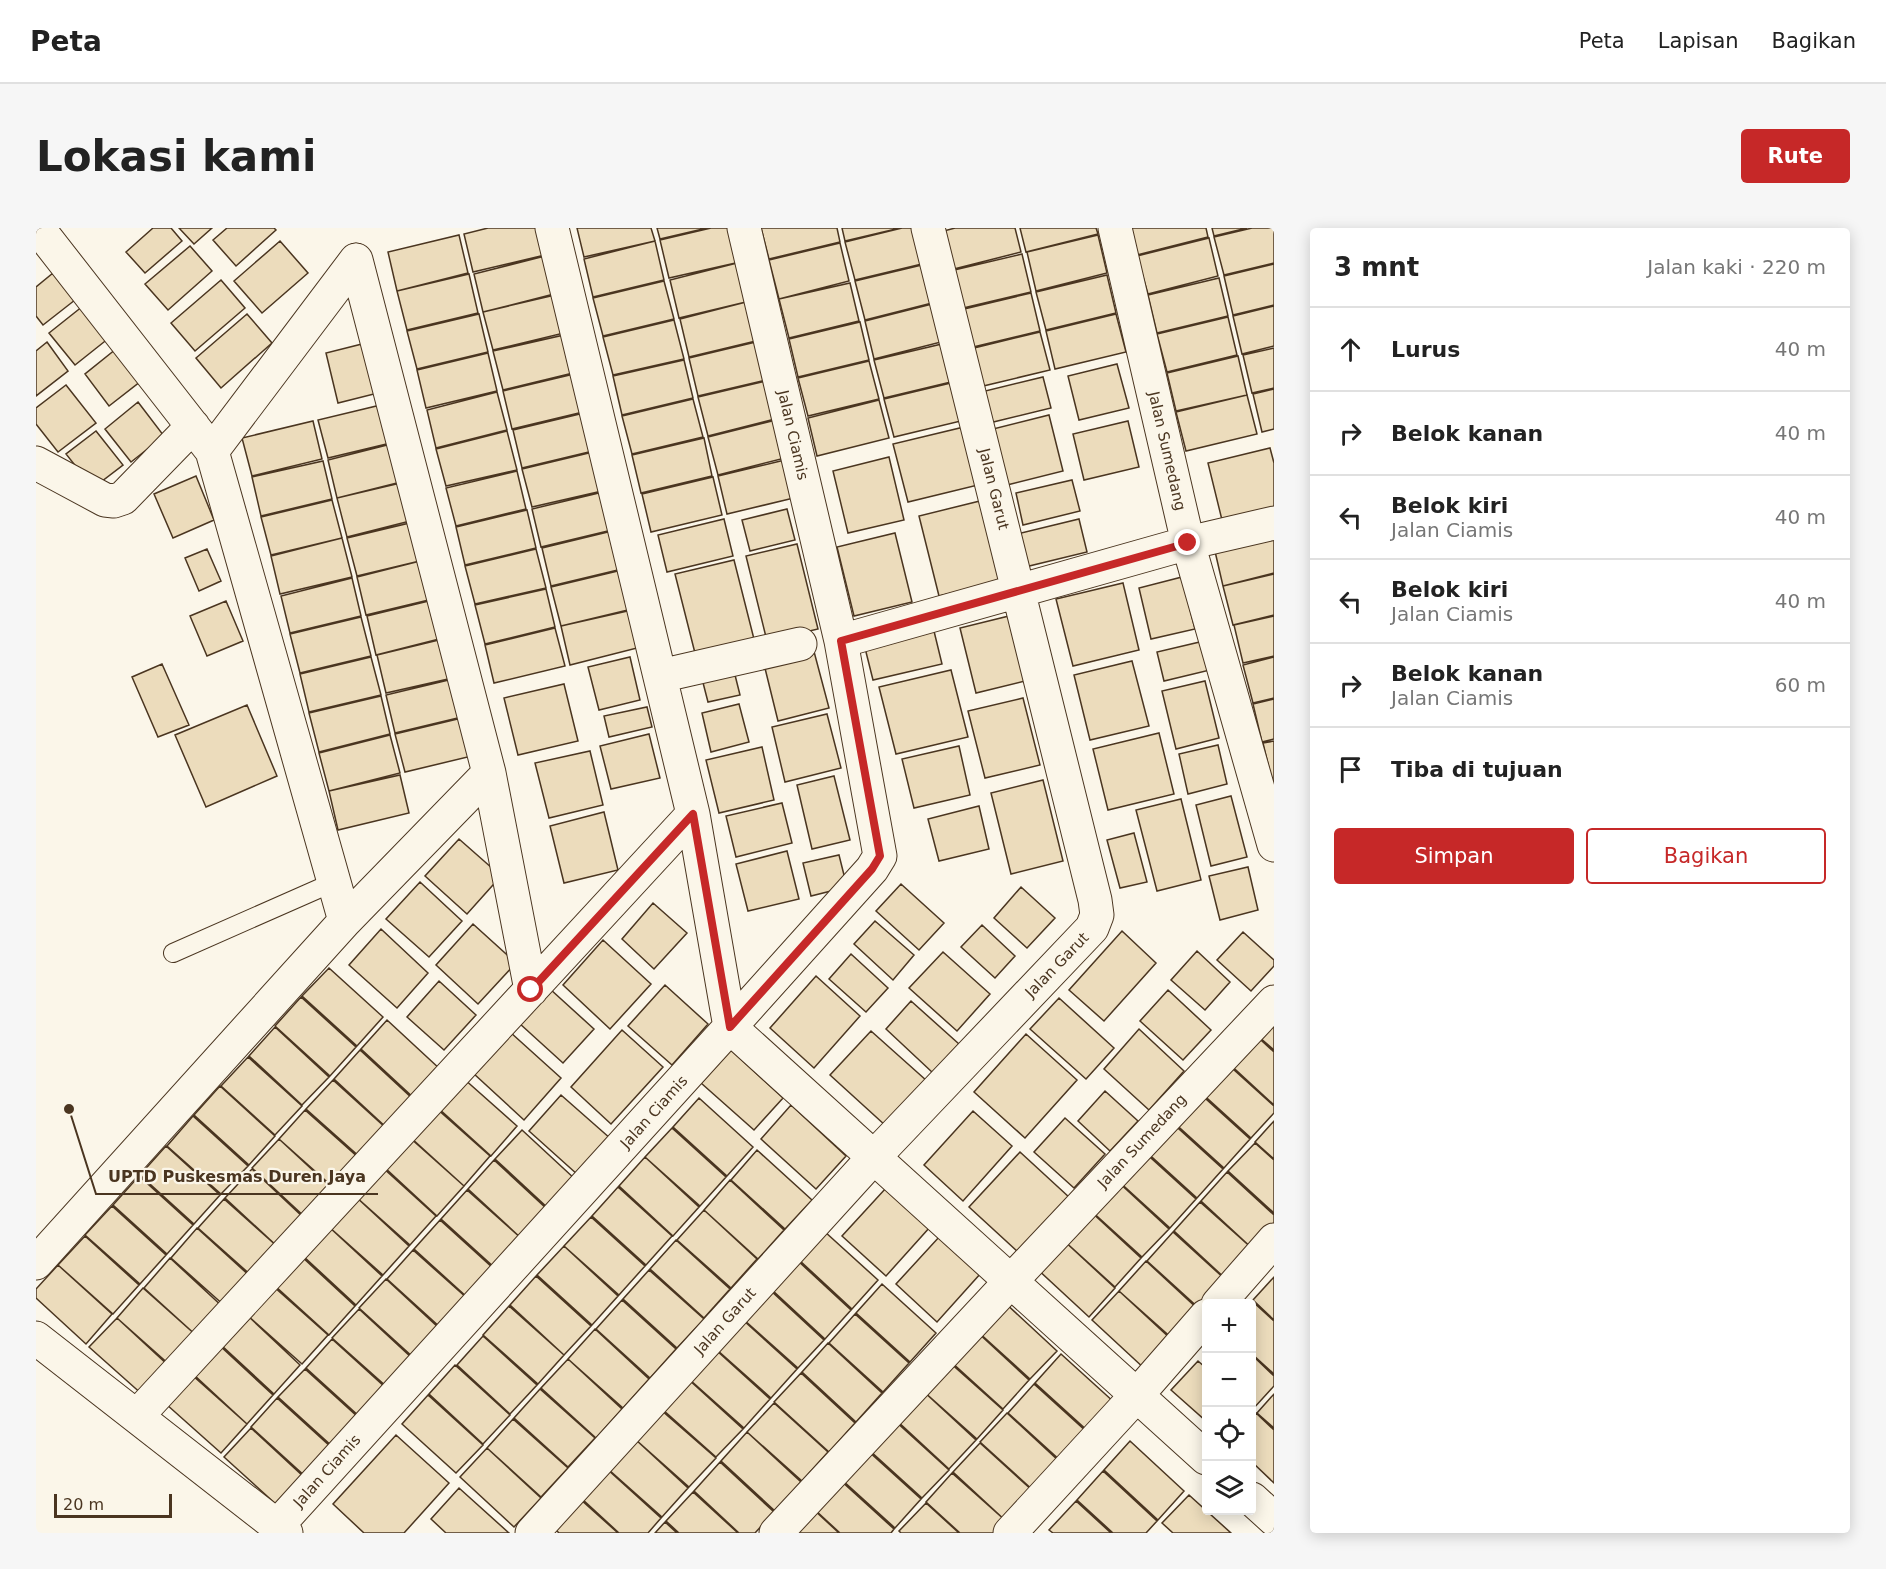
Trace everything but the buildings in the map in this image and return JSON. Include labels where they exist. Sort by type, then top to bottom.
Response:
[{"type":"street","points":[[38,228],[203,438],[345,921]]},
{"type":"street","points":[[552,228],[693,814],[730,1027],[1202,1454]]},
{"type":"street","name":"Jalan Ciamis","points":[[281,1530],[872,869],[880,856],[841,641],[744,228]]},
{"type":"street","name":"Jalan Garut","points":[[531,1533],[874,1157],[1092,928],[1097,915],[1019,590],[928,228]]},
{"type":"street","name":"Jalan Sumedang","points":[[1115,228],[1188,543],[1274,845]]},
{"type":"street","points":[[36,463],[105,500],[114,501],[123,498],[203,438],[356,260],[489,773],[531,990]]},
{"type":"street","points":[[841,641],[1188,543],[1274,523]]},
{"type":"street","points":[[660,676],[800,645]]},
{"type":"street","points":[[36,1263],[345,921],[489,773]]},
{"type":"street","points":[[137,1416],[693,814]]},
{"type":"street","name":"Jalan Sumedang","points":[[776,1533],[1274,1002]]},
{"type":"street","points":[[1222,1299],[1274,1240]]},
{"type":"street","points":[[1010,1533],[1202,1321]]},
{"type":"street","points":[[36,1338],[281,1530]]},
{"type":"street","points":[[1256,1503],[1274,1519]]},
{"type":"street","points":[[1266,1533],[1274,1525]]},
{"type":"lane","points":[[173,953],[334,882]]},
{"type":"place","name":"UPTD Puskesmas Duren Jaya","points":[[69,1109]]},
{"type":"route","points":[[531,990],[693,814],[730,1027],[872,869],[880,856],[841,641],[1188,543]]}]
